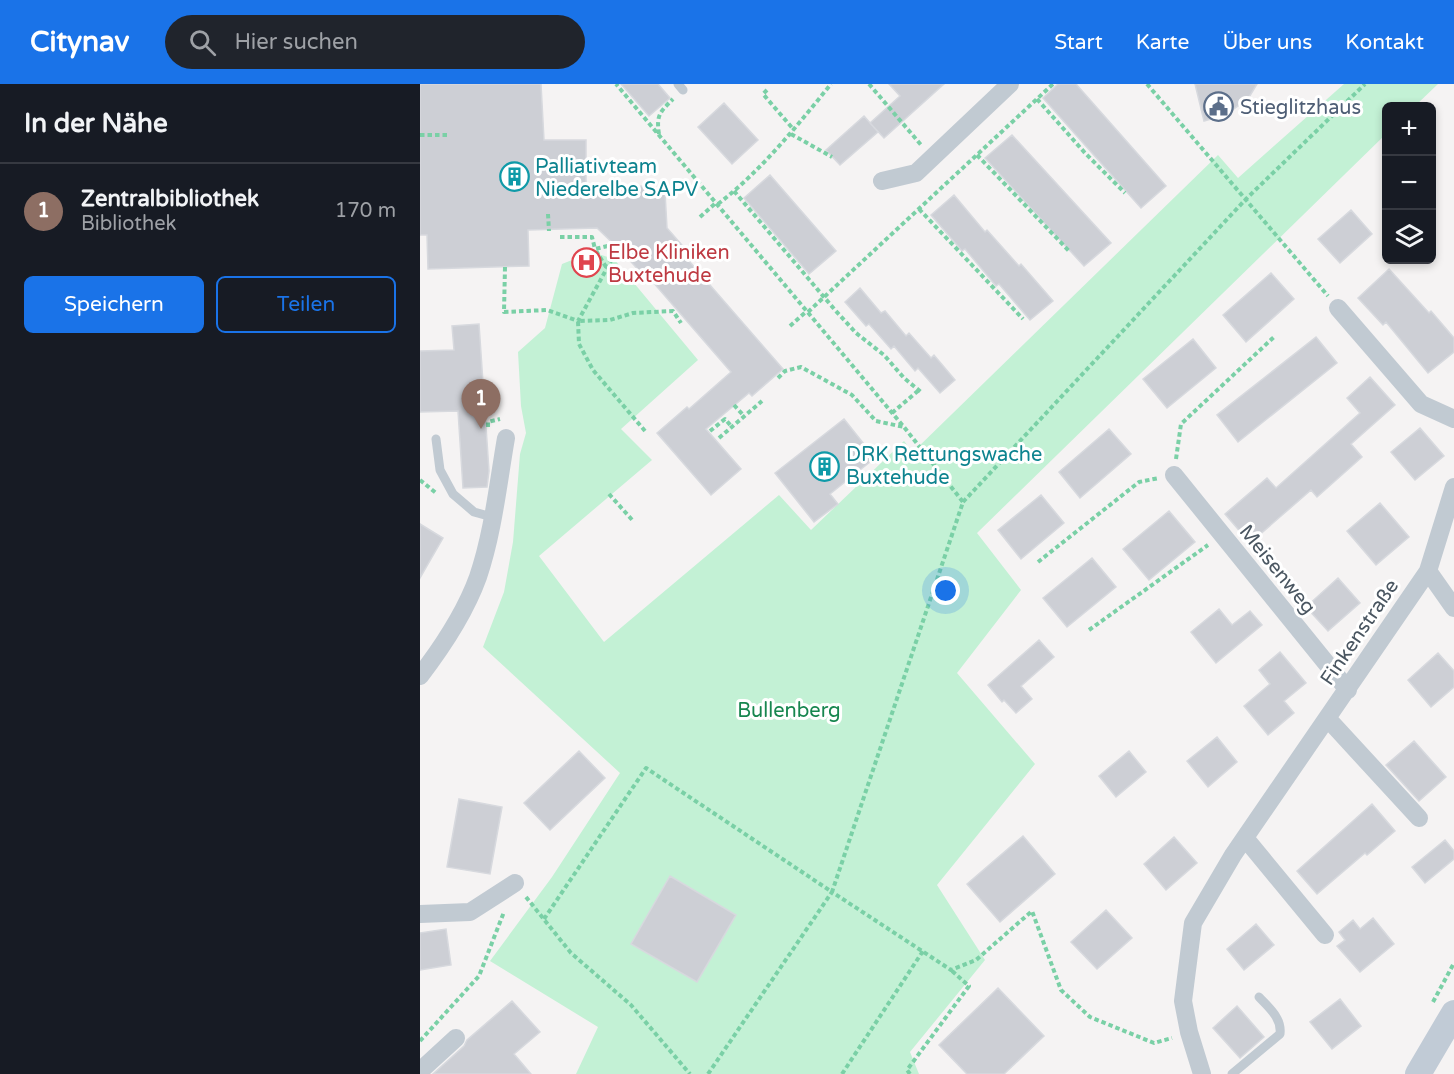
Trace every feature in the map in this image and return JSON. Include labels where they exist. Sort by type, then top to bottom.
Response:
[{"type":"main road","points":[[1418,1074],[1454,1013]]},
{"type":"street","points":[[882,181],[916,173],[1010,84]]},
{"type":"street","points":[[1338,308],[1421,404],[1454,419]]},
{"type":"street","points":[[420,676],[447,640],[477,580],[489,541],[506,438]]},
{"type":"street","name":"Meisenweg","points":[[1174,475],[1348,690]]},
{"type":"street","name":"Finkenstraße","points":[[1202,1074],[1183,1001],[1192,923],[1245,838],[1428,571],[1454,488]]},
{"type":"street","points":[[1428,571],[1454,608]]},
{"type":"street","points":[[1328,719],[1419,818]]},
{"type":"street","points":[[1245,838],[1325,935]]},
{"type":"street","points":[[420,914],[470,912],[515,883]]},
{"type":"street","points":[[420,1071],[456,1038]]},
{"type":"lane","points":[[436,439],[440,470],[453,494],[474,512],[492,517]]},
{"type":"lane","points":[[1232,1074],[1280,1034],[1279,1020],[1259,997]]},
{"type":"path","points":[[616,84],[675,150],[904,427],[963,502]]},
{"type":"path","points":[[699,217],[734,191],[762,165],[793,132],[831,84]]},
{"type":"path","points":[[868,84],[932,158]]},
{"type":"path","points":[[790,326],[1053,84]]},
{"type":"path","points":[[1147,84],[1338,308]]},
{"type":"path","points":[[708,1074],[832,892],[963,502],[1246,199],[1365,84]]},
{"type":"path","points":[[659,134],[657,120],[662,110],[681,87]]},
{"type":"path","points":[[767,90],[763,94],[793,132],[831,157]]},
{"type":"path","points":[[1037,99],[1085,153],[1125,193]]},
{"type":"path","points":[[420,135],[447,135]]},
{"type":"path","points":[[977,155],[1070,252]]},
{"type":"path","points":[[734,191],[856,333],[884,355],[904,378],[920,391],[892,413]]},
{"type":"path","points":[[919,209],[1023,319]]},
{"type":"path","points":[[548,214],[549,231]]},
{"type":"path","points":[[560,237],[592,237],[595,249],[606,267]]},
{"type":"path","points":[[595,249],[612,245],[612,259],[578,321],[579,344],[593,370],[645,431]]},
{"type":"path","points":[[505,267],[504,312],[546,310],[578,321],[610,320],[633,313],[673,311],[681,323]]},
{"type":"path","points":[[1038,562],[1139,482],[1174,475],[1181,424],[1275,336]]},
{"type":"path","points":[[778,378],[785,371],[801,367],[822,376],[852,395],[876,421],[904,427]]},
{"type":"path","points":[[719,438],[762,401]]},
{"type":"path","points":[[734,405],[744,416]]},
{"type":"path","points":[[710,431],[725,419],[732,427]]},
{"type":"path","points":[[609,494],[634,522]]},
{"type":"path","points":[[1089,630],[1222,535]]},
{"type":"path","points":[[544,919],[646,768],[923,951],[951,970],[969,986],[907,1070],[910,1074]]},
{"type":"path","points":[[420,1041],[479,976],[515,883],[571,954],[632,1005],[690,1074]]},
{"type":"path","points":[[951,970],[976,960],[1032,911],[1061,990],[1090,1017],[1154,1043],[1190,1032]]},
{"type":"path","points":[[842,1074],[923,951]]},
{"type":"green space","name":"Bullenberg","points":[[1344,84],[1438,84],[1419,102],[1382,102],[1382,138],[977,533],[1021,590],[957,673],[1035,764],[937,885],[985,960],[910,1052],[919,1074],[576,1074],[598,1027],[490,961],[552,877],[620,773],[483,647],[504,592],[513,542],[520,454],[526,433],[521,406],[518,352],[545,328],[562,264],[592,252],[614,259],[698,360],[621,429],[652,460],[539,556],[604,642],[779,495],[811,530],[904,441],[913,452],[1218,155],[1238,178]]},
{"type":"building","points":[[420,84],[541,84],[544,140],[586,140],[586,188],[649,186],[649,191],[665,192],[667,228],[687,251],[683,254],[783,369],[752,396],[749,393],[706,429],[741,469],[711,495],[657,433],[687,407],[689,409],[731,372],[652,281],[650,283],[597,228],[528,230],[529,266],[428,269],[427,235],[420,235]]},
{"type":"building","points":[[621,84],[658,84],[670,98],[649,116]]},
{"type":"building","points":[[889,84],[944,84],[884,138],[870,123],[900,96]]},
{"type":"building","points":[[1058,84],[1076,84],[1166,186],[1141,208],[1043,98]]},
{"type":"building","name":"Stieglitzhaus","points":[[1195,84],[1257,84],[1248,99],[1225,115],[1204,121]]},
{"type":"building","points":[[724,103],[758,140],[732,164],[698,127]]},
{"type":"building","points":[[864,116],[878,132],[840,165],[826,150]]},
{"type":"building","points":[[1012,135],[1111,243],[1084,266],[985,158]]},
{"type":"building","points":[[770,175],[836,251],[809,274],[744,198]]},
{"type":"building","points":[[954,195],[985,232],[987,230],[1019,266],[1021,264],[1053,301],[1030,320],[999,284],[996,286],[965,249],[962,251],[931,215]]},
{"type":"building","points":[[1351,210],[1372,234],[1340,263],[1318,239]]},
{"type":"building","points":[[1389,269],[1454,338],[1454,352],[1428,373],[1386,322],[1383,325],[1358,298]]},
{"type":"building","points":[[1271,273],[1294,299],[1246,342],[1223,315]]},
{"type":"building","points":[[860,288],[881,313],[885,311],[906,336],[909,333],[931,358],[934,355],[955,380],[940,393],[918,368],[915,371],[894,346],[891,349],[869,324],[866,326],[845,302]]},
{"type":"building","points":[[479,324],[489,471],[487,487],[463,488],[458,411],[420,412],[420,351],[454,350],[452,326]]},
{"type":"building","points":[[1316,337],[1337,363],[1238,442],[1217,415]]},
{"type":"building","points":[[1193,339],[1216,368],[1167,408],[1143,379]]},
{"type":"building","points":[[1370,377],[1395,405],[1351,444],[1362,457],[1317,497],[1311,490],[1250,543],[1225,514],[1267,478],[1276,488],[1360,413],[1347,398]]},
{"type":"building","name":"DRK Rettungswache Buxtehude","points":[[844,419],[875,458],[830,494],[838,504],[814,522],[775,473]]},
{"type":"building","points":[[1420,428],[1444,456],[1415,480],[1391,452]]},
{"type":"building","points":[[1109,429],[1131,454],[1080,498],[1059,472]]},
{"type":"building","points":[[1041,495],[1064,523],[1021,559],[998,530]]},
{"type":"building","points":[[1380,503],[1409,537],[1376,565],[1347,531]]},
{"type":"building","points":[[1169,511],[1195,542],[1149,580],[1123,549]]},
{"type":"building","points":[[420,524],[443,538],[420,578]]},
{"type":"building","points":[[1092,558],[1116,587],[1067,627],[1043,598]]},
{"type":"building","points":[[1338,578],[1360,603],[1328,631],[1306,607]]},
{"type":"building","points":[[1219,609],[1232,625],[1250,611],[1262,625],[1216,663],[1191,632]]},
{"type":"building","points":[[1039,640],[1054,657],[1021,686],[1032,699],[1016,713],[1004,700],[1002,702],[988,685]]},
{"type":"building","points":[[1280,652],[1306,683],[1284,701],[1294,713],[1268,735],[1244,706],[1270,684],[1259,670]]},
{"type":"building","points":[[1438,653],[1454,671],[1454,687],[1431,707],[1408,680]]},
{"type":"building","points":[[1217,737],[1237,762],[1208,787],[1187,761]]},
{"type":"building","points":[[1414,741],[1446,777],[1419,801],[1386,765]]},
{"type":"building","points":[[579,751],[605,778],[550,830],[524,803]]},
{"type":"building","points":[[1129,751],[1146,772],[1116,797],[1099,776]]},
{"type":"building","points":[[459,799],[502,807],[490,874],[447,867]]},
{"type":"building","points":[[1372,804],[1395,831],[1317,894],[1297,871]]},
{"type":"building","points":[[1023,836],[1055,874],[1000,922],[967,884]]},
{"type":"building","points":[[1174,837],[1197,863],[1166,890],[1144,864]]},
{"type":"building","points":[[1445,840],[1454,851],[1454,859],[1425,883],[1412,867]]},
{"type":"building","points":[[670,876],[736,915],[697,982],[631,944]]},
{"type":"building","points":[[1106,910],[1132,938],[1097,969],[1071,942]]},
{"type":"building","points":[[1373,918],[1394,944],[1360,972],[1337,946],[1345,940],[1339,932],[1353,920],[1360,929]]},
{"type":"building","points":[[1256,924],[1274,945],[1244,970],[1227,949]]},
{"type":"building","points":[[446,929],[451,965],[420,970],[420,933]]},
{"type":"building","points":[[998,988],[1044,1036],[1004,1074],[967,1074],[939,1045]]},
{"type":"building","points":[[1340,999],[1361,1026],[1332,1049],[1310,1022]]},
{"type":"building","points":[[512,1001],[540,1032],[514,1054],[531,1074],[433,1074],[464,1046],[467,1040]]},
{"type":"building","points":[[1237,1006],[1264,1037],[1240,1058],[1213,1028]]},
{"type":"place","name":"Stieglitzhaus","points":[[1219,107]]},
{"type":"place","name":"Palliativteam Niederelbe SAPV","points":[[514,177]]},
{"type":"place","name":"Elbe Kliniken Buxtehude","points":[[587,263]]},
{"type":"place","name":"Zentralbibliothek","points":[[481,429]]},
{"type":"place","name":"DRK Rettungswache Buxtehude","points":[[825,466]]}]
